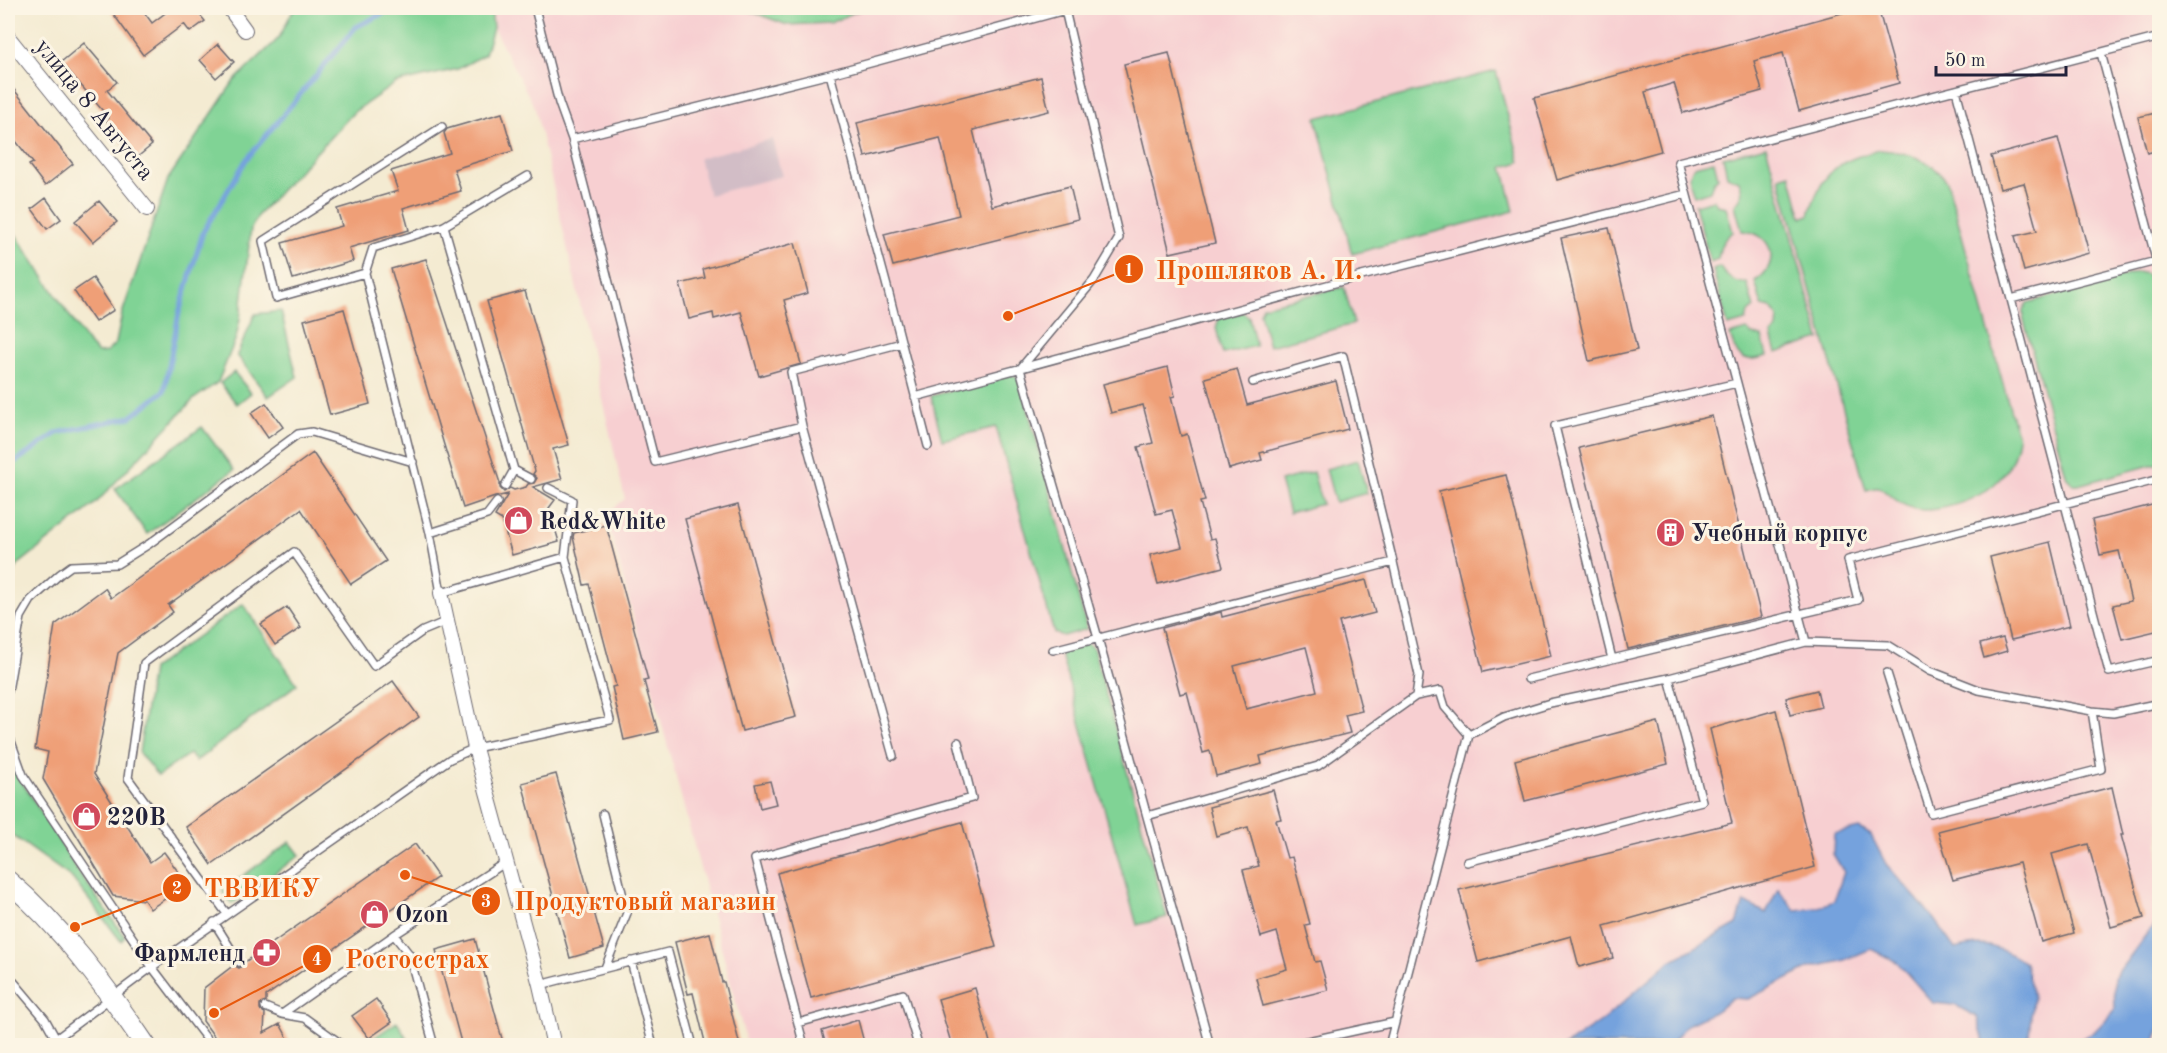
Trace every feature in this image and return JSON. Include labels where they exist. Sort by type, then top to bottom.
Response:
[{"type":"street","points":[[229,8],[245,30]]},
{"type":"street","name":"улица 8 Августа","points":[[8,37],[147,209]]},
{"type":"street","points":[[441,593],[475,748],[540,985],[554,1046]]},
{"type":"street","points":[[8,881],[25,895],[70,943],[146,1046]]},
{"type":"lane","points":[[535,8],[559,103],[572,139],[655,462],[802,426]]},
{"type":"lane","points":[[572,139],[830,74],[1065,10],[1119,238],[1094,280],[1020,369]]},
{"type":"lane","points":[[1806,642],[1678,162],[2160,37]]},
{"type":"lane","points":[[2101,53],[2160,274]]},
{"type":"lane","points":[[830,74],[928,446]]},
{"type":"lane","points":[[1956,90],[2109,672],[2160,660]]},
{"type":"lane","points":[[365,273],[276,298],[263,241],[442,127]]},
{"type":"lane","points":[[528,176],[444,226],[373,248],[365,273],[430,533],[441,593],[565,557]]},
{"type":"lane","points":[[915,397],[1342,281],[1686,194]]},
{"type":"lane","points":[[444,226],[514,470],[506,486]]},
{"type":"lane","points":[[2011,298],[2158,261]]},
{"type":"lane","points":[[893,756],[802,426],[791,372],[902,343]]},
{"type":"lane","points":[[1253,382],[1343,356],[1419,675],[1416,696]]},
{"type":"lane","points":[[1020,369],[1098,638],[1210,1046]]},
{"type":"lane","points":[[1612,659],[1555,426],[1737,383]]},
{"type":"lane","points":[[8,691],[21,617],[31,600],[60,574],[71,566],[117,564],[149,544],[298,434],[312,432],[413,462]]},
{"type":"lane","points":[[514,470],[531,479]]},
{"type":"lane","points":[[1528,679],[1858,600],[1848,560],[2160,479]]},
{"type":"lane","points":[[8,975],[45,1019],[56,1043],[152,967],[214,922],[450,759],[475,748],[610,720],[565,557],[572,500],[548,488]]},
{"type":"lane","points":[[430,533],[487,515],[497,502]]},
{"type":"lane","points":[[227,914],[128,778],[144,663],[294,552],[374,666],[423,631],[447,621]]},
{"type":"lane","points":[[1053,650],[1393,562]]},
{"type":"lane","points":[[1389,1046],[1469,735],[1504,717],[1550,703],[1669,678],[1806,642],[1888,645],[1930,671],[1979,690],[2092,711],[2113,713],[2160,703]]},
{"type":"lane","points":[[1887,673],[1931,813],[2101,769],[2092,711]]},
{"type":"lane","points":[[1467,862],[1702,801],[1669,678]]},
{"type":"lane","points":[[1147,816],[1318,766],[1416,696],[1440,691],[1445,707],[1469,735]]},
{"type":"lane","points":[[8,733],[24,775],[152,967],[212,1046]]},
{"type":"lane","points":[[804,1046],[755,859],[972,798],[958,742]]},
{"type":"lane","points":[[603,814],[627,913],[605,968]]},
{"type":"lane","points":[[282,1014],[394,935],[507,862]]},
{"type":"lane","points":[[214,922],[239,962]]},
{"type":"lane","points":[[394,935],[409,954],[434,1046]]},
{"type":"lane","points":[[540,985],[668,952],[693,1046]]},
{"type":"lane","points":[[631,961],[653,1046]]},
{"type":"lane","points":[[798,1023],[903,994],[917,1042]]},
{"type":"lane","points":[[266,1007],[282,1014],[305,1018],[344,1046]]},
{"type":"lane","points":[[1285,1046],[1395,1022]]},
{"type":"shaded area","points":[[491,8],[2159,8],[2159,1045],[747,1045],[606,514],[625,499],[535,108],[493,28]]},
{"type":"shaded area","points":[[772,139],[782,176],[709,195],[699,158]]},
{"type":"green space","points":[[294,8],[491,8],[493,28],[485,54],[458,69],[396,83],[354,112],[259,214],[251,229],[236,338],[218,382],[194,399],[96,503],[19,564],[8,580],[8,223],[87,342],[98,353],[107,352],[116,343],[122,314],[168,179],[234,81],[279,38]]},
{"type":"green space","points":[[747,8],[864,8],[830,23],[787,25]]},
{"type":"green space","points":[[1496,71],[1520,162],[1503,167],[1514,211],[1352,254],[1316,118]]},
{"type":"green space","points":[[1766,146],[1820,339],[1776,353],[1771,335],[1777,329],[1778,317],[1771,308],[1762,306],[1755,281],[1769,267],[1770,250],[1761,237],[1742,231],[1735,205],[1741,197],[1741,188],[1739,181],[1727,176],[1723,157]]},
{"type":"green space","points":[[1880,150],[1918,158],[1933,167],[1947,181],[2018,438],[2011,463],[2004,474],[1987,490],[1964,502],[1938,509],[1910,508],[1879,487],[1866,490],[1779,177],[1790,174],[1802,218],[1809,215],[1819,188],[1833,170],[1853,158]]},
{"type":"green space","points":[[1714,161],[1718,177],[1710,191],[1694,196],[1690,177],[1694,166]]},
{"type":"green space","points":[[1713,200],[1717,205],[1726,207],[1733,232],[1722,244],[1718,259],[1710,262],[1695,205]]},
{"type":"green space","points":[[1720,267],[1731,279],[1747,283],[1754,308],[1748,313],[1746,321],[1728,326],[1713,270]]},
{"type":"green space","points":[[2138,272],[2146,274],[2151,280],[2159,311],[2159,463],[2082,484],[2073,484],[2067,478],[2023,310],[2027,303]]},
{"type":"green space","points":[[1344,287],[1354,324],[1269,346],[1260,313],[1263,306]]},
{"type":"green space","points":[[281,311],[297,377],[268,397],[237,355],[255,314]]},
{"type":"green space","points":[[1243,312],[1249,317],[1256,346],[1223,354],[1216,328],[1219,318]]},
{"type":"green space","points":[[1747,330],[1753,335],[1762,337],[1767,356],[1746,359],[1738,354],[1730,335]]},
{"type":"green space","points":[[234,372],[251,393],[237,404],[220,383]]},
{"type":"green space","points":[[1011,374],[1020,379],[1087,629],[1063,636],[1054,633],[996,427],[942,440],[931,396]]},
{"type":"green space","points":[[202,427],[234,470],[147,534],[115,489]]},
{"type":"green space","points":[[1358,460],[1367,493],[1335,502],[1326,469]]},
{"type":"green space","points":[[1313,472],[1322,504],[1289,513],[1280,481]]},
{"type":"green space","points":[[243,604],[297,684],[196,761],[189,754],[158,776],[139,753],[152,669]]},
{"type":"green space","points":[[1087,643],[1093,647],[1167,917],[1137,925],[1060,651]]},
{"type":"green space","points":[[8,760],[78,871],[125,937],[121,941],[72,878],[8,832]]},
{"type":"green space","points":[[290,842],[300,855],[232,904],[222,891]]},
{"type":"green space","points":[[397,1022],[411,1045],[375,1045],[371,1040]]},
{"type":"water","points":[[1859,828],[1871,835],[1886,864],[1931,915],[1955,949],[1983,945],[2000,949],[2025,963],[2033,997],[2029,1035],[2035,1045],[1985,1045],[1977,1017],[1955,1005],[1933,1003],[1897,962],[1871,949],[1842,961],[1809,968],[1748,999],[1732,998],[1718,1010],[1687,1025],[1670,1045],[1566,1045],[1604,1019],[1669,962],[1737,924],[1744,902],[1766,913],[1778,889],[1795,910],[1816,908],[1834,901],[1844,872],[1833,854],[1834,834]]},
{"type":"water","points":[[2159,919],[2160,1028],[2153,1045],[2071,1045],[2095,1031],[2115,1010],[2114,978]]},
{"type":"building","points":[[109,8],[141,8],[152,23],[172,8],[194,8],[205,21],[190,32],[184,24],[143,55]]},
{"type":"building","points":[[1860,8],[1878,8],[1899,83],[1799,111],[1783,53],[1754,61],[1762,91],[1683,113],[1674,83],[1645,92],[1661,151],[1557,180],[1534,98]]},
{"type":"building","points":[[84,43],[117,82],[107,90],[152,145],[135,159],[120,140],[122,138],[106,120],[109,118],[61,62]]},
{"type":"building","points":[[218,44],[234,62],[216,78],[200,60]]},
{"type":"building","points":[[1169,53],[1215,243],[1170,253],[1124,64]]},
{"type":"building","points":[[1041,77],[1049,111],[973,130],[992,206],[1070,186],[1078,219],[893,266],[884,234],[959,215],[940,138],[865,157],[857,123]]},
{"type":"building","points":[[8,82],[73,164],[45,186],[29,165],[33,163],[8,131]]},
{"type":"building","points":[[2160,112],[2160,150],[2147,153],[2138,117]]},
{"type":"building","points":[[502,113],[513,151],[454,169],[461,191],[403,208],[409,230],[349,248],[353,261],[293,279],[282,243],[342,226],[337,209],[398,191],[391,171],[450,153],[444,133],[447,129]]},
{"type":"building","points":[[2058,138],[2089,253],[2024,271],[2015,236],[2037,231],[2024,183],[2000,189],[1991,156]]},
{"type":"building","points":[[46,198],[61,219],[47,229],[32,209]]},
{"type":"building","points":[[99,201],[117,222],[93,242],[75,221]]},
{"type":"building","points":[[1609,228],[1637,350],[1589,361],[1561,238]]},
{"type":"building","points":[[795,243],[808,293],[784,300],[801,364],[759,376],[741,312],[714,319],[713,313],[689,319],[680,284],[705,278],[703,269]]},
{"type":"building","points":[[426,259],[500,488],[504,492],[510,488],[514,490],[526,487],[534,483],[537,478],[533,474],[535,471],[487,301],[525,291],[569,445],[553,449],[562,479],[533,487],[555,500],[549,508],[559,542],[512,555],[502,520],[495,516],[508,494],[463,508],[391,269]]},
{"type":"building","points":[[93,278],[114,310],[95,322],[74,291]]},
{"type":"building","points":[[344,309],[370,404],[330,415],[304,320]]},
{"type":"building","points":[[1168,367],[1175,396],[1171,397],[1181,436],[1187,434],[1205,501],[1200,502],[1210,539],[1215,538],[1223,567],[1158,584],[1150,555],[1182,547],[1172,510],[1156,514],[1138,447],[1153,443],[1143,405],[1111,413],[1103,384]]},
{"type":"building","points":[[1237,369],[1247,405],[1336,381],[1348,429],[1260,453],[1262,460],[1229,469],[1205,378]]},
{"type":"building","points":[[266,403],[283,427],[268,438],[251,413]]},
{"type":"building","name":"Учебный корпус","points":[[1712,416],[1761,617],[1628,649],[1579,448]]},
{"type":"building","points":[[313,453],[386,561],[351,584],[301,509],[168,605],[173,612],[118,653],[94,774],[150,862],[164,852],[187,884],[150,909],[144,900],[113,896],[43,779],[48,752],[35,749],[55,625],[105,588],[111,598]]},
{"type":"building","points":[[1506,475],[1551,656],[1483,672],[1439,491]]},
{"type":"building","points":[[2160,503],[2160,630],[2122,639],[2113,605],[2131,601],[2119,551],[2100,555],[2092,520]]},
{"type":"building","points":[[738,505],[796,717],[742,731],[685,519]]},
{"type":"building","points":[[606,525],[648,680],[644,681],[658,732],[624,740],[612,687],[616,686],[589,584],[584,585],[573,537],[574,533]]},
{"type":"building","points":[[2050,542],[2070,626],[2011,640],[1990,557]]},
{"type":"building","points":[[1366,580],[1375,613],[1339,622],[1362,711],[1345,715],[1350,733],[1260,756],[1262,764],[1216,776],[1210,751],[1203,753],[1187,692],[1180,694],[1162,628],[1221,612],[1222,617]],"holes":[[[1306,647],[1317,691],[1246,709],[1234,666]]]},
{"type":"building","points":[[287,607],[301,628],[275,645],[261,624]]},
{"type":"building","points":[[2003,638],[2007,651],[1984,658],[1980,644]]},
{"type":"building","points":[[393,681],[419,717],[212,865],[186,827]]},
{"type":"building","points":[[1817,690],[1821,707],[1790,715],[1786,698]]},
{"type":"building","points":[[1776,710],[1815,867],[1604,926],[1613,958],[1579,967],[1571,936],[1478,962],[1459,890],[1732,823],[1710,729]]},
{"type":"building","points":[[1658,722],[1668,764],[1525,801],[1515,760]]},
{"type":"building","points":[[556,774],[604,948],[570,958],[522,783]]},
{"type":"building","points":[[770,781],[776,804],[760,808],[755,784]]},
{"type":"building","points":[[2112,787],[2123,835],[2121,835],[2144,918],[2111,927],[2088,844],[2052,854],[2074,933],[2041,942],[2019,863],[1953,880],[1938,831]]},
{"type":"building","points":[[1273,790],[1281,819],[1276,820],[1287,858],[1292,857],[1310,924],[1305,925],[1315,962],[1320,961],[1328,990],[1263,1006],[1256,978],[1287,969],[1277,932],[1261,937],[1243,870],[1259,866],[1248,827],[1216,836],[1209,807]]},
{"type":"building","points":[[962,822],[996,947],[811,998],[777,873]]},
{"type":"building","points":[[415,844],[438,877],[266,996],[266,1002],[260,1004],[260,1010],[265,1013],[264,1033],[280,1024],[292,1046],[221,1046],[203,1021],[204,988],[234,965],[239,968],[242,966]]},
{"type":"building","points":[[710,933],[740,1046],[706,1046],[693,993],[688,994],[675,942]]},
{"type":"building","points":[[475,939],[504,1046],[462,1046],[436,950]]},
{"type":"building","points":[[975,988],[991,1046],[952,1046],[938,999]]},
{"type":"building","points":[[376,999],[392,1022],[369,1038],[352,1016]]},
{"type":"building","points":[[858,1020],[865,1046],[826,1046],[822,1031]]},
{"type":"waterway","points":[[8,467],[57,433],[131,417],[164,391],[179,313],[203,232],[246,160],[356,27],[394,8]]},
{"type":"place","name":"Прошляков А. И.","points":[[1008,316]]},
{"type":"place","name":"Red&White","points":[[518,521]]},
{"type":"place","name":"Учебный корпус","points":[[1670,533]]},
{"type":"place","name":"220В","points":[[86,817]]},
{"type":"place","name":"Продуктовый магазин","points":[[405,875]]},
{"type":"place","name":"Ozon","points":[[374,914]]},
{"type":"place","name":"ТВВИКУ","points":[[75,927]]},
{"type":"place","name":"Фармленд","points":[[266,953]]},
{"type":"place","name":"Росгосстрах","points":[[214,1013]]}]
